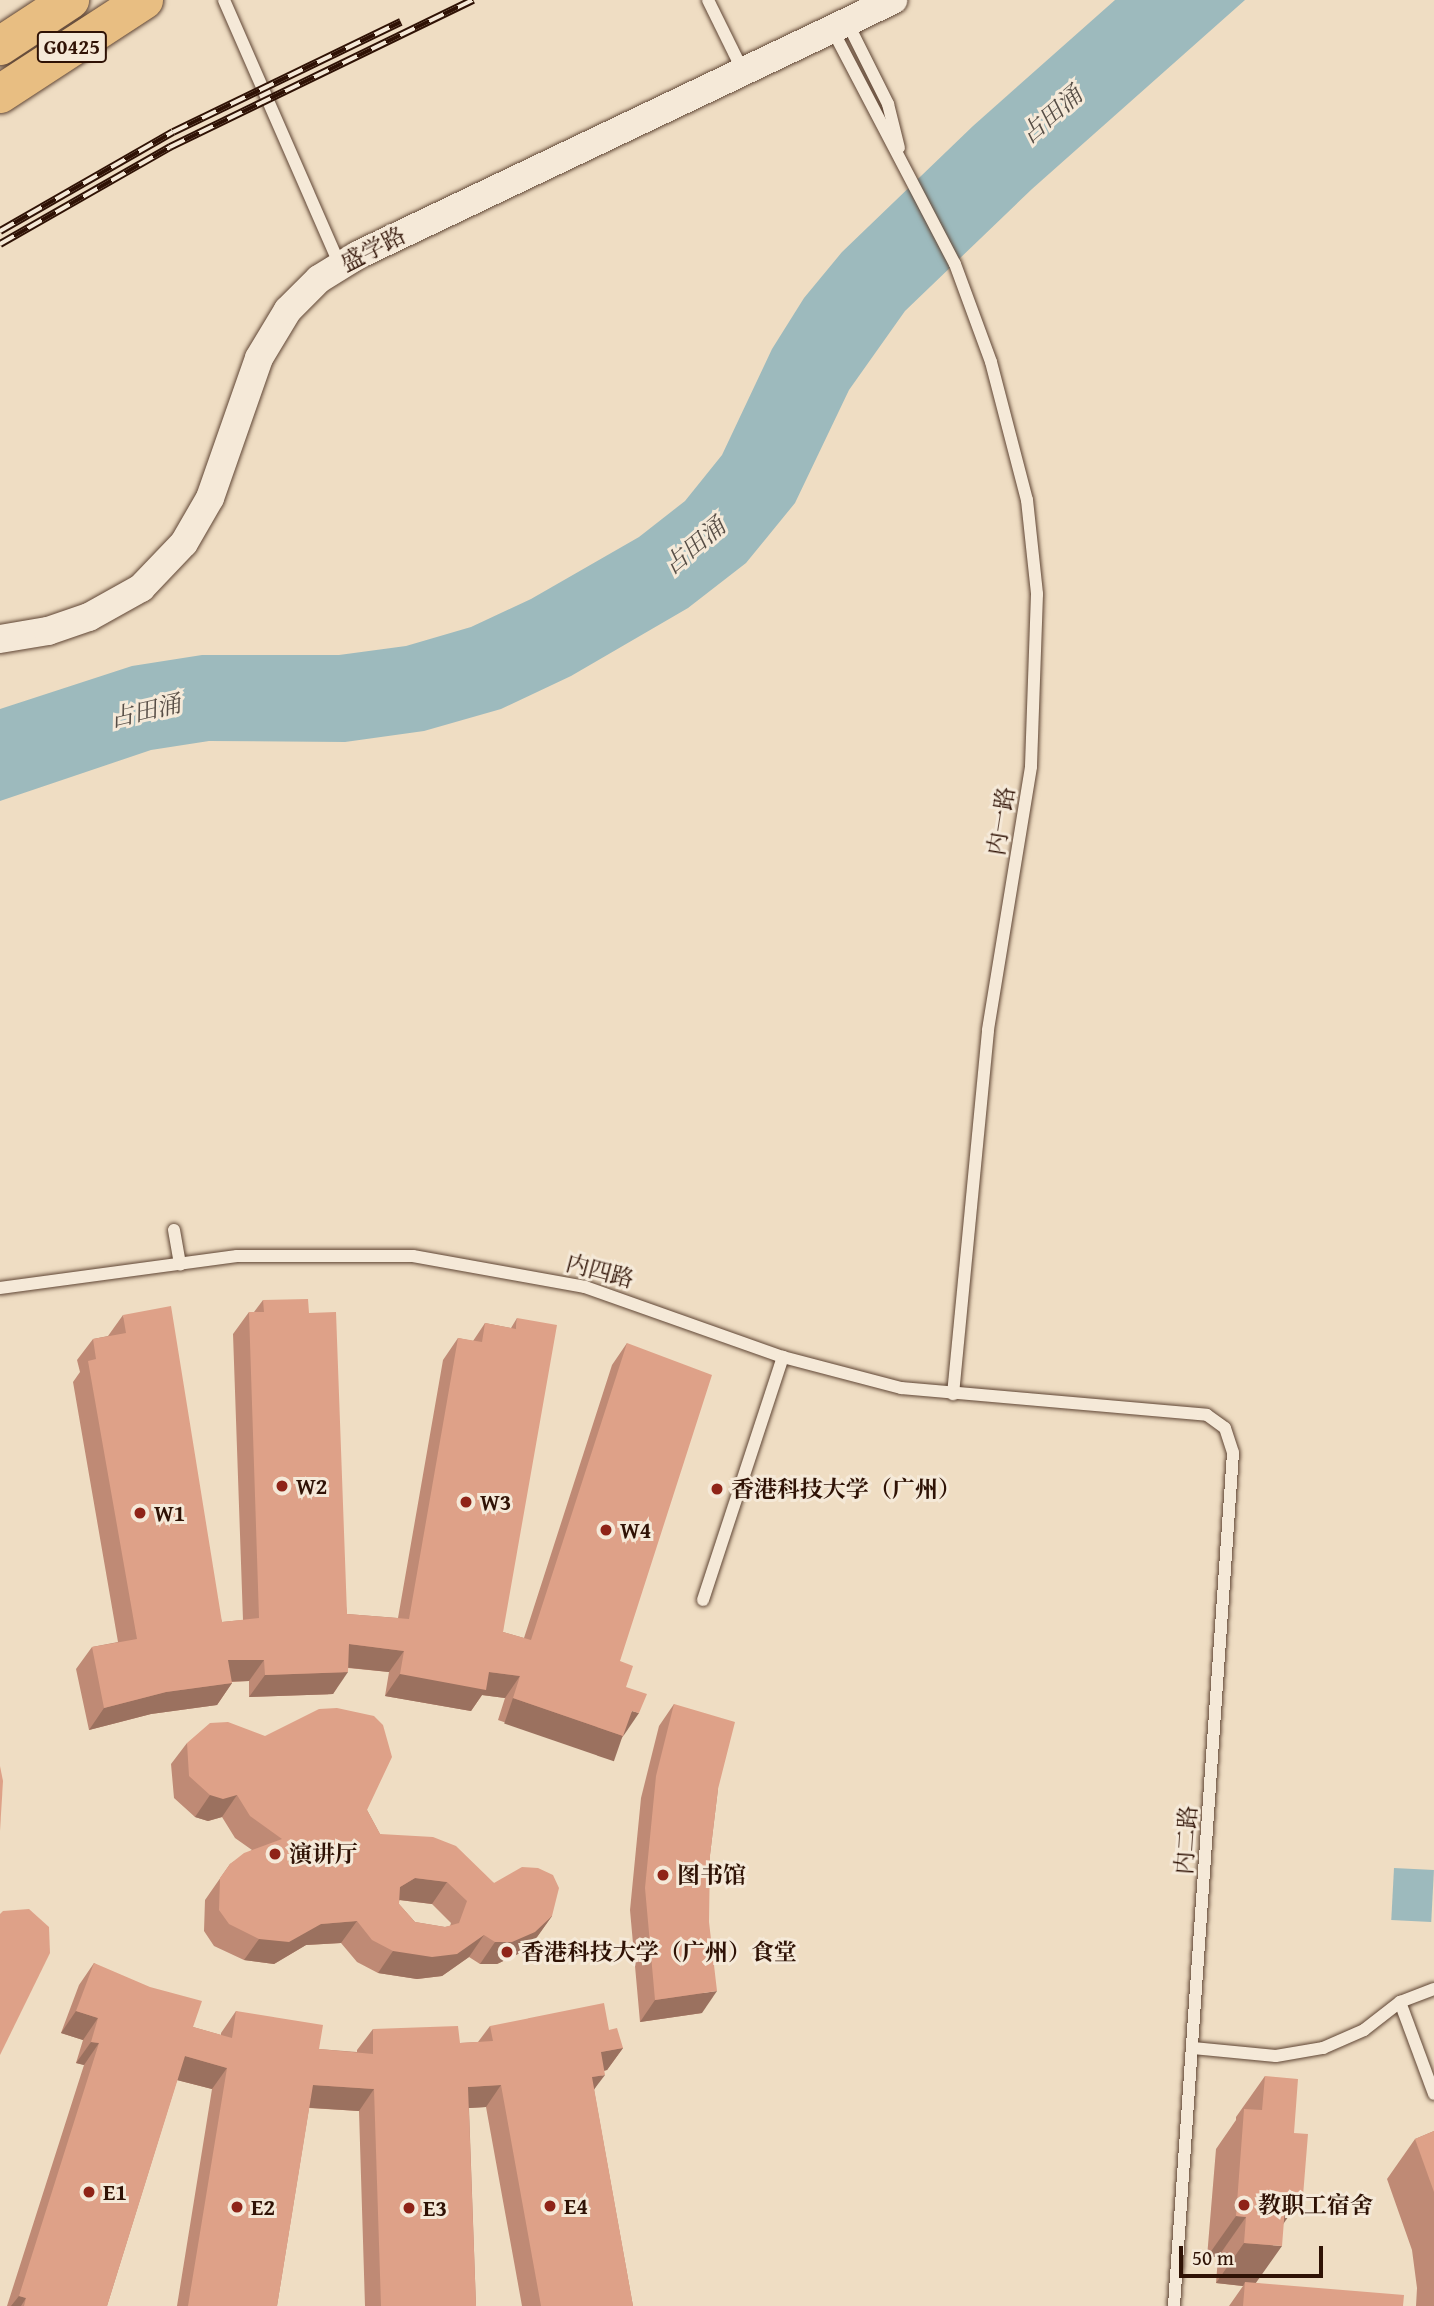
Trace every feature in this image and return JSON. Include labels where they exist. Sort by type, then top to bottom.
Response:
[{"type":"highway","name":"G0425","points":[[0,46],[70,0]]},
{"type":"highway","name":"G0425","points":[[0,94],[144,0]]},
{"type":"street","name":"盛学路","points":[[0,639],[89,617],[141,587],[184,542],[210,498],[259,358],[288,310],[319,279],[340,266],[892,0]]},
{"type":"lane","points":[[224,0],[340,266]]},
{"type":"lane","points":[[708,0],[743,72]]},
{"type":"lane","points":[[839,25],[888,104],[901,155]]},
{"type":"lane","points":[[839,25],[864,98],[901,155]]},
{"type":"lane","name":"内一路","points":[[901,155],[954,264],[991,362],[1027,500],[1037,634],[1031,767],[988,1031],[953,1394]]},
{"type":"lane","points":[[174,1230],[180,1264]]},
{"type":"lane","name":"内四路","points":[[0,1288],[180,1264],[296,1253],[471,1263],[642,1304],[783,1357],[901,1388],[1179,1413]]},
{"type":"lane","points":[[703,1600],[783,1357]]},
{"type":"lane","name":"内二路","points":[[1174,2306],[1233,1453],[1225,1428],[1216,1420],[1179,1413]]},
{"type":"lane","points":[[1193,2048],[1276,2056],[1300,2053],[1354,2035],[1400,2002],[1434,1989]]},
{"type":"lane","points":[[1400,2002],[1434,2094]]},
{"type":"water","name":"占田涌","points":[[1115,0],[1245,0],[1032,189],[905,311],[849,390],[795,503],[746,563],[688,608],[571,676],[501,709],[424,731],[345,742],[209,741],[151,750],[0,801],[0,709],[132,666],[202,655],[339,655],[406,646],[471,627],[531,599],[639,537],[685,501],[722,455],[772,349],[804,298],[842,252],[973,126]]},
{"type":"water","points":[[1394,1868],[1434,1870],[1431,1922],[1391,1920]]},
{"type":"building","points":[[308,1299],[309,1313],[336,1312],[347,1614],[409,1619],[458,1338],[482,1342],[485,1323],[516,1329],[517,1318],[557,1325],[503,1632],[531,1640],[627,1343],[712,1375],[620,1661],[633,1666],[626,1687],[647,1694],[639,1713],[632,1711],[623,1736],[513,1698],[520,1676],[489,1672],[486,1690],[400,1674],[404,1651],[349,1644],[348,1672],[265,1675],[264,1660],[228,1660],[232,1683],[166,1692],[104,1708],[92,1647],[137,1639],[88,1361],[96,1359],[93,1339],[126,1333],[123,1315],[171,1306],[222,1622],[259,1618],[249,1312],[264,1312],[263,1300]]},
{"type":"building","name":"图书馆","points":[[674,1704],[735,1722],[718,1789],[710,1855],[709,1922],[717,1991],[655,2000],[645,1888],[656,1776]]},
{"type":"building","name":"演讲厅","points":[[337,1708],[374,1716],[383,1725],[392,1757],[367,1810],[380,1834],[433,1837],[456,1846],[494,1883],[522,1867],[538,1868],[553,1875],[559,1888],[552,1916],[535,1932],[512,1942],[495,1942],[484,1935],[457,1954],[432,1957],[393,1951],[372,1940],[357,1921],[321,1924],[289,1942],[259,1939],[229,1924],[219,1910],[220,1878],[230,1864],[244,1853],[282,1839],[250,1816],[237,1795],[223,1799],[210,1795],[189,1776],[187,1743],[210,1723],[228,1722],[265,1736],[319,1709]],"holes":[[[415,1878],[447,1882],[467,1901],[459,1923],[445,1927],[415,1922],[399,1904],[400,1887]]]},
{"type":"building","points":[[0,1766],[3,1781],[0,1831]]},
{"type":"building","points":[[29,1909],[49,1927],[50,1953],[0,2055],[0,1914],[3,1911]]},
{"type":"building","points":[[94,1963],[150,1987],[202,2001],[193,2027],[232,2038],[236,2011],[323,2025],[319,2049],[373,2054],[373,2029],[458,2026],[460,2043],[493,2041],[490,2026],[604,2003],[609,2030],[617,2028],[623,2048],[601,2052],[605,2075],[592,2077],[633,2306],[541,2306],[501,2085],[468,2087],[476,2306],[381,2306],[374,2089],[313,2085],[277,2306],[188,2306],[227,2068],[185,2056],[107,2306],[24,2306],[26,2298],[19,2296],[99,2043],[91,2042],[98,2018],[76,2011]]},
{"type":"building","points":[[1265,2076],[1298,2079],[1294,2133],[1308,2134],[1303,2196],[1286,2195],[1282,2246],[1244,2243],[1246,2217],[1236,2216],[1244,2109],[1262,2110]]},
{"type":"building","points":[[1434,2131],[1434,2192],[1415,2139]]},
{"type":"building","points":[[1245,2282],[1404,2295],[1403,2306],[1243,2306]]},
{"type":"railway","points":[[0,244],[170,147],[473,0]]},
{"type":"railway","points":[[0,231],[173,132],[401,22]]},
{"type":"place","name":"W2","points":[[282,1486]]},
{"type":"place","name":"香港科技大学（广州）","points":[[717,1489]]},
{"type":"place","name":"W3","points":[[466,1502]]},
{"type":"place","name":"W1","points":[[140,1513]]},
{"type":"place","name":"W4","points":[[606,1530]]},
{"type":"place","name":"演讲厅","points":[[275,1854]]},
{"type":"place","name":"图书馆","points":[[663,1875]]},
{"type":"place","name":"香港科技大学（广州）食堂","points":[[507,1952]]},
{"type":"place","name":"E1","points":[[89,2192]]},
{"type":"place","name":"教职工宿舍","points":[[1244,2205]]},
{"type":"place","name":"E4","points":[[550,2206]]},
{"type":"place","name":"E2","points":[[237,2207]]},
{"type":"place","name":"E3","points":[[409,2208]]}]
